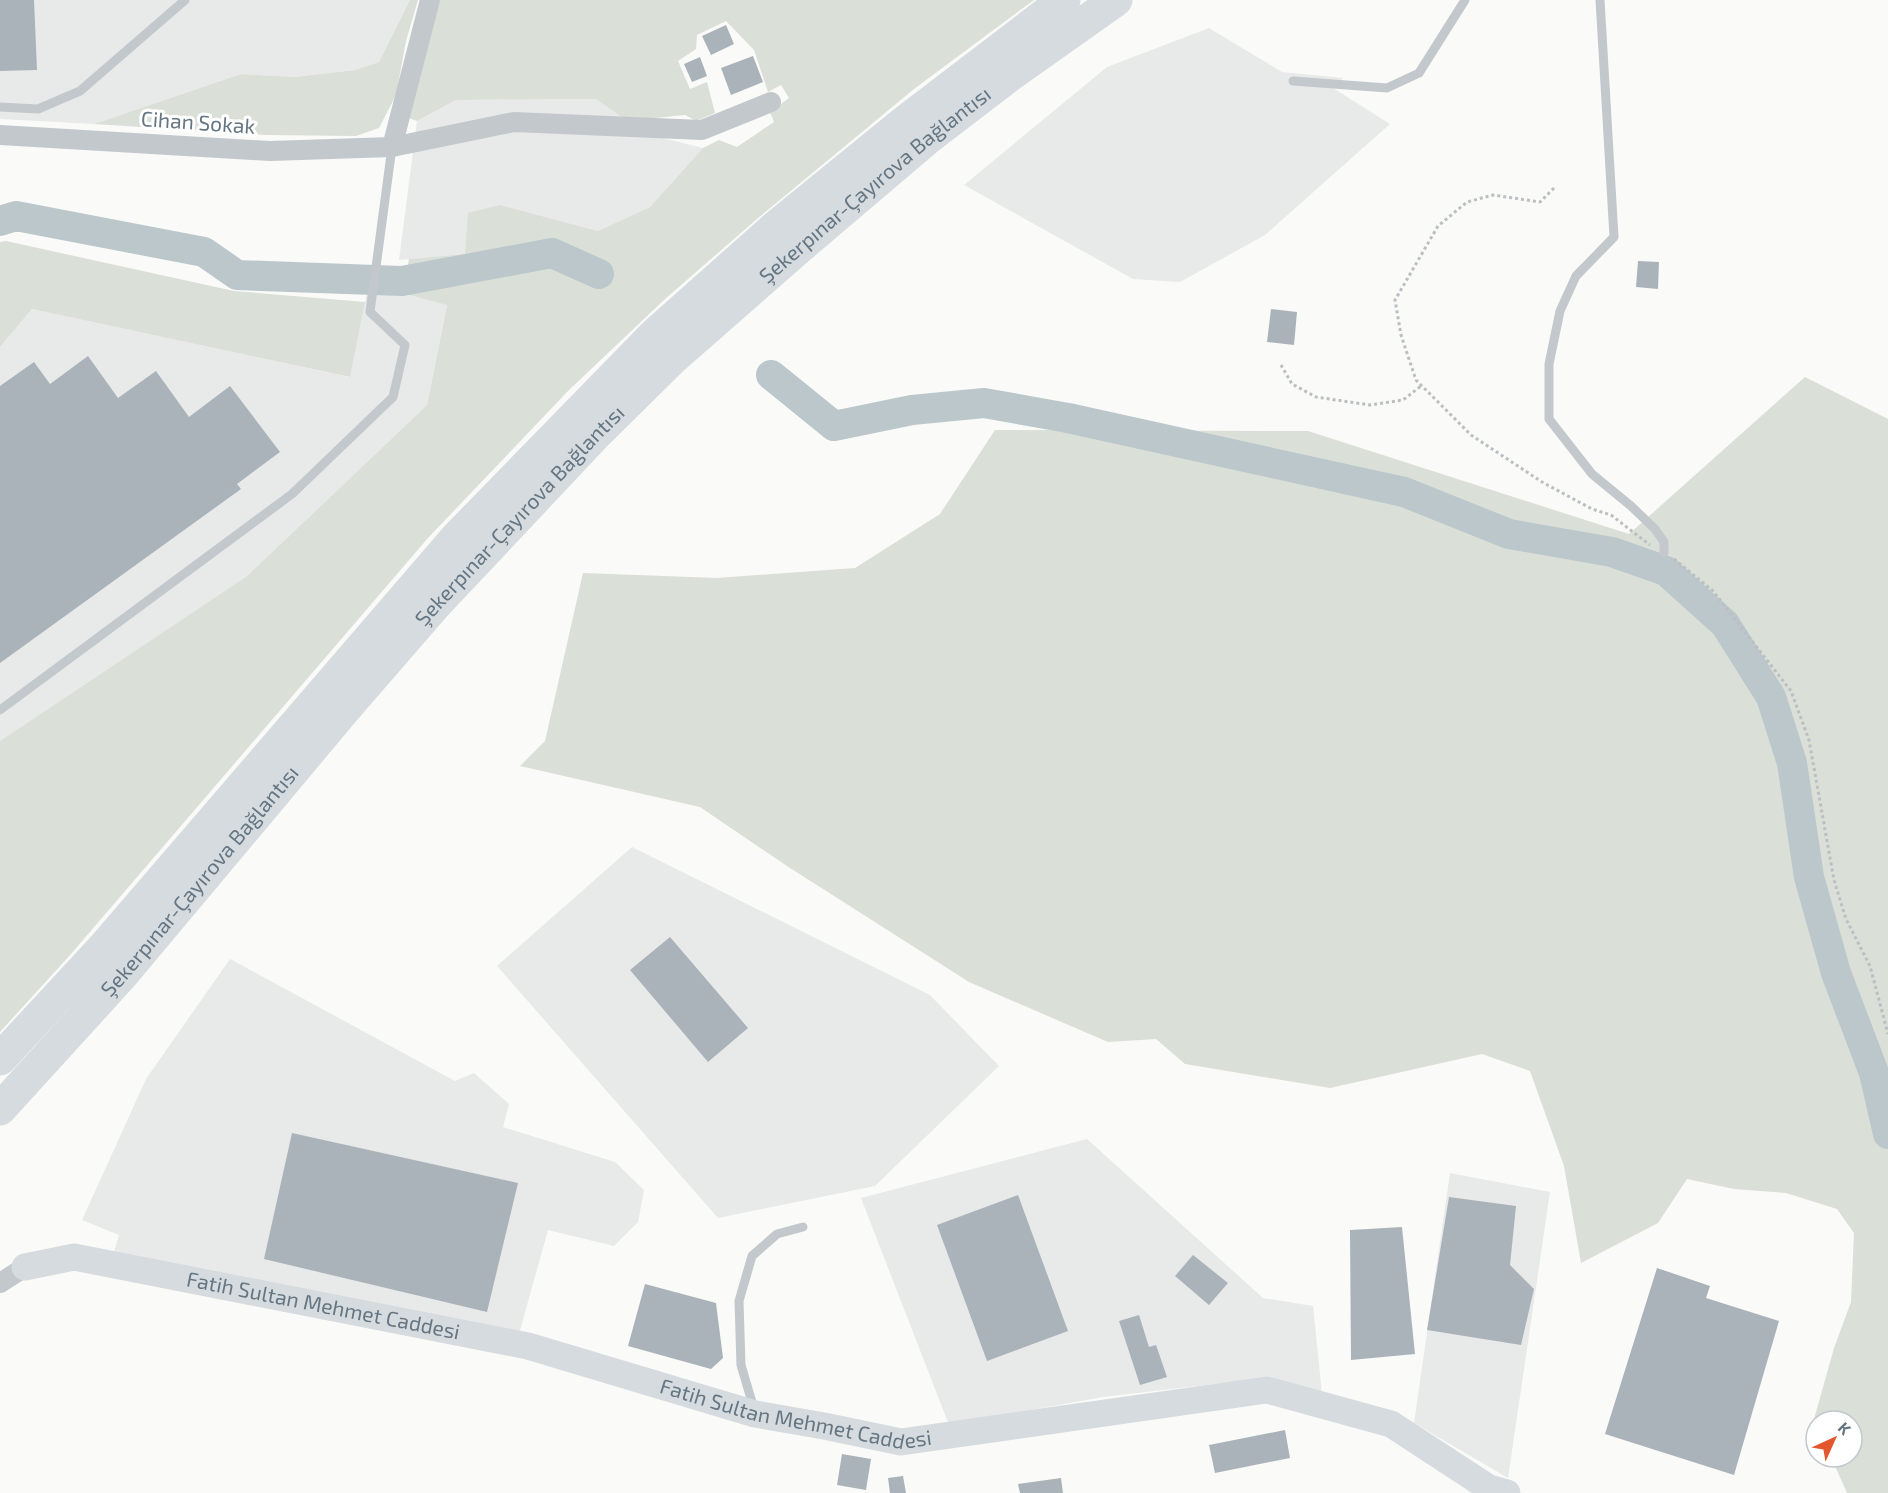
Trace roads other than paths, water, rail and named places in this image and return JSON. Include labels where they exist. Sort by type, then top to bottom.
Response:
[{"type":"highway","name":"Şekerpınar-Çayırova Bağlantısı","points":[[0,1059],[103,948],[456,538],[655,334],[806,201],[907,120],[1064,0]]},
{"type":"highway","name":"Şekerpınar-Çayırova Bağlantısı","points":[[0,1109],[122,975],[435,605],[596,434],[691,343],[795,250],[928,138],[1010,75],[1116,0]]},
{"type":"street","points":[[392,147],[430,0]]},
{"type":"street","name":"Cihan Sokak","points":[[0,135],[270,151],[392,147],[514,122],[702,130],[771,102]]},
{"type":"street","name":"Fatih Sultan Mehmet Caddesi","points":[[25,1268],[74,1257],[528,1346],[755,1414],[901,1442],[1267,1390],[1391,1424],[1489,1488],[1507,1493]]},
{"type":"street","points":[[0,1283],[25,1268]]},
{"type":"lane","points":[[0,107],[38,109],[80,91],[185,0]]},
{"type":"lane","points":[[1293,81],[1387,88],[1419,73],[1465,0]]},
{"type":"lane","points":[[1600,0],[1614,237],[1576,276],[1560,311],[1549,364],[1549,419],[1592,474],[1655,529],[1664,542],[1664,553]]},
{"type":"lane","points":[[0,710],[292,494],[393,397],[405,345],[370,312],[392,147]]},
{"type":"lane","points":[[755,1414],[741,1365],[739,1301],[752,1256],[777,1234],[803,1227]]},
{"type":"waterway","points":[[0,221],[16,216],[204,252],[237,275],[402,281],[552,253],[599,274]]},
{"type":"waterway","points":[[771,375],[834,426],[912,410],[984,403],[1068,418],[1404,492],[1509,534],[1612,552],[1666,571],[1725,624],[1771,697],[1792,763],[1809,877],[1836,973],[1874,1073],[1888,1134]]}]
